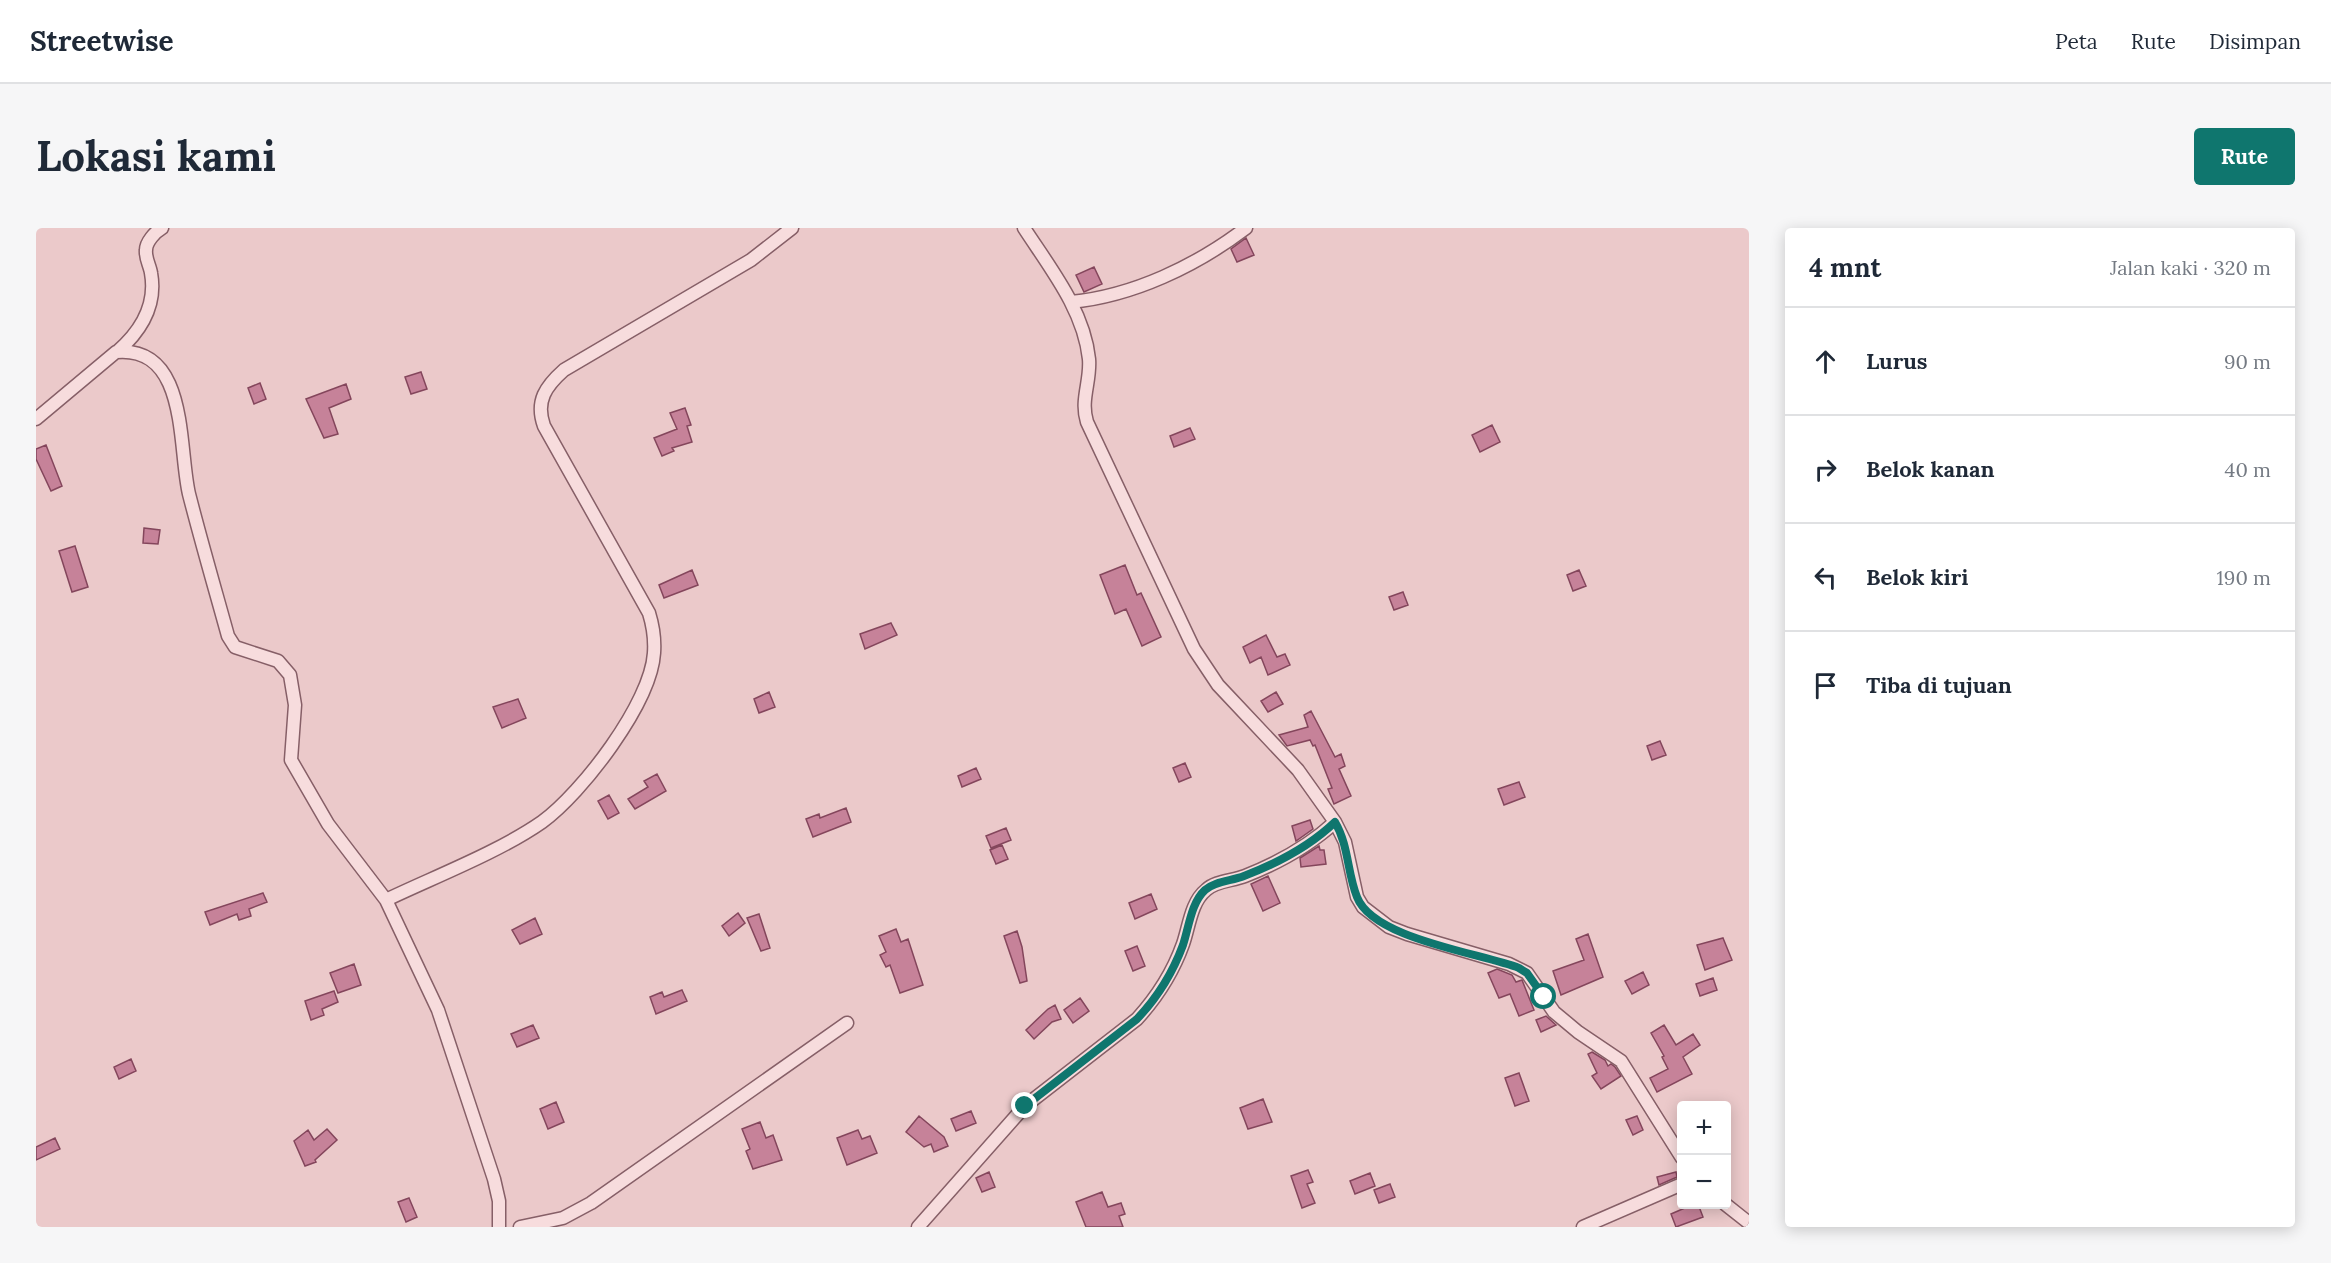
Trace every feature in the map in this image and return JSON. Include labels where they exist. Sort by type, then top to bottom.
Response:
[{"type":"street","points":[[36,419],[140,330],[146,317],[152,283],[145,249],[151,237],[162,228]]},
{"type":"street","points":[[386,900],[513,838],[551,815],[577,788],[626,725],[650,675],[654,655],[654,631],[649,613],[544,426],[540,402],[548,384],[564,370],[751,260],[792,228]]},
{"type":"street","points":[[1024,228],[1071,302],[1088,353],[1090,368],[1083,409],[1087,422],[1194,649],[1218,685],[1298,771],[1335,822],[1345,842],[1357,897],[1363,907],[1389,927],[1509,964],[1527,973],[1560,1018],[1622,1061],[1680,1155]]},
{"type":"street","points":[[1071,302],[1102,298],[1166,275],[1214,250],[1246,228]]},
{"type":"street","points":[[116,352],[132,351],[146,356],[169,385],[177,404],[188,491],[228,636],[235,647],[278,661],[290,675],[295,705],[291,760],[328,824],[386,900],[438,1010],[494,1179],[499,1200],[499,1227]]},
{"type":"street","points":[[918,1227],[976,1158],[1025,1106],[1137,1019],[1149,1005],[1172,969],[1197,900],[1207,888],[1248,874],[1283,858],[1308,845],[1335,822]]},
{"type":"street","points":[[520,1227],[563,1218],[591,1203],[847,1023]]},
{"type":"street","points":[[1583,1227],[1677,1186]]},
{"type":"street","points":[[1731,1209],[1749,1223]]},
{"type":"building","points":[[1246,238],[1254,255],[1237,262],[1231,249]]},
{"type":"building","points":[[1094,267],[1102,284],[1084,292],[1076,275]]},
{"type":"building","points":[[421,372],[427,389],[411,394],[405,377]]},
{"type":"building","points":[[260,383],[266,399],[254,404],[248,388]]},
{"type":"building","points":[[346,384],[351,399],[329,408],[338,434],[324,438],[306,399]]},
{"type":"building","points":[[685,408],[691,425],[687,426],[692,442],[672,448],[674,451],[662,456],[654,438],[677,429],[670,413]]},
{"type":"building","points":[[1492,425],[1500,442],[1480,452],[1472,435]]},
{"type":"building","points":[[1190,428],[1195,439],[1174,447],[1170,436]]},
{"type":"building","points":[[46,445],[62,486],[51,491],[36,459],[36,449]]},
{"type":"building","points":[[144,528],[160,530],[158,544],[143,543]]},
{"type":"building","points":[[75,546],[88,587],[72,592],[59,551]]},
{"type":"building","points":[[1125,565],[1137,595],[1141,593],[1161,637],[1142,646],[1126,609],[1115,614],[1100,575]]},
{"type":"building","points":[[692,570],[698,585],[664,598],[659,585]]},
{"type":"building","points":[[1579,570],[1586,586],[1573,591],[1567,575]]},
{"type":"building","points":[[1403,592],[1408,605],[1394,610],[1389,597]]},
{"type":"building","points":[[891,623],[897,635],[865,649],[860,634]]},
{"type":"building","points":[[1266,635],[1277,657],[1285,654],[1290,665],[1268,675],[1261,657],[1250,663],[1243,647]]},
{"type":"building","points":[[769,692],[775,707],[759,713],[754,699]]},
{"type":"building","points":[[1276,692],[1283,704],[1268,712],[1261,701]]},
{"type":"building","points":[[518,699],[526,718],[502,728],[493,707]]},
{"type":"building","points":[[1311,711],[1335,757],[1341,754],[1345,766],[1339,769],[1351,796],[1334,804],[1328,789],[1332,788],[1315,745],[1313,746],[1310,740],[1287,746],[1279,735],[1308,727],[1304,715]]},
{"type":"building","points":[[1660,741],[1666,755],[1652,760],[1647,746]]},
{"type":"building","points":[[1185,763],[1191,777],[1179,782],[1173,768]]},
{"type":"building","points":[[976,768],[981,779],[962,787],[958,776]]},
{"type":"building","points":[[657,774],[666,791],[635,809],[628,799],[648,787],[644,781]]},
{"type":"building","points":[[1519,782],[1525,797],[1504,805],[1498,789]]},
{"type":"building","points":[[609,795],[619,813],[608,819],[598,801]]},
{"type":"building","points":[[846,808],[851,822],[813,837],[806,819],[819,814],[820,818]]},
{"type":"building","points":[[1310,820],[1313,829],[1296,841],[1292,826]]},
{"type":"building","points":[[1006,828],[1011,840],[991,848],[986,836]]},
{"type":"building","points":[[1002,845],[1008,859],[996,864],[990,850]]},
{"type":"building","points":[[1319,846],[1320,850],[1324,850],[1326,864],[1301,867],[1300,858]]},
{"type":"building","points":[[1268,876],[1280,903],[1263,911],[1251,884]]},
{"type":"building","points":[[263,893],[267,902],[249,909],[251,916],[239,920],[237,914],[210,925],[205,912]]},
{"type":"building","points":[[1151,894],[1157,909],[1135,919],[1129,903]]},
{"type":"building","points":[[738,913],[745,923],[729,936],[722,926]]},
{"type":"building","points":[[759,914],[770,948],[761,951],[747,918]]},
{"type":"building","points":[[535,918],[542,934],[520,944],[512,930]]},
{"type":"building","points":[[896,929],[901,942],[908,939],[923,985],[900,993],[890,965],[886,967],[880,955],[886,952],[879,936]]},
{"type":"building","points":[[1017,931],[1027,981],[1020,983],[1004,936]]},
{"type":"building","points":[[1588,934],[1603,977],[1561,995],[1553,971],[1584,960],[1576,939]]},
{"type":"building","points":[[1723,938],[1732,960],[1705,970],[1697,945]]},
{"type":"building","points":[[1137,946],[1145,966],[1133,971],[1125,951]]},
{"type":"building","points":[[354,964],[361,985],[338,993],[330,973]]},
{"type":"building","points":[[1497,969],[1512,975],[1516,982],[1522,980],[1534,1010],[1519,1016],[1510,994],[1499,998],[1488,973]]},
{"type":"building","points":[[1643,972],[1649,985],[1632,994],[1625,981]]},
{"type":"building","points":[[1713,978],[1717,990],[1700,996],[1696,984]]},
{"type":"building","points":[[682,990],[687,1001],[656,1014],[650,997],[662,992],[664,997]]},
{"type":"building","points":[[334,991],[338,1002],[322,1009],[324,1015],[311,1020],[305,1001]]},
{"type":"building","points":[[1080,998],[1089,1011],[1073,1023],[1064,1010]]},
{"type":"building","points":[[1055,1005],[1061,1019],[1052,1022],[1034,1039],[1026,1030]]},
{"type":"building","points":[[1546,1016],[1556,1025],[1541,1032],[1536,1020]]},
{"type":"building","points":[[533,1025],[539,1038],[517,1047],[511,1034]]},
{"type":"building","points":[[1664,1025],[1676,1045],[1693,1034],[1700,1045],[1683,1057],[1692,1074],[1657,1092],[1650,1078],[1668,1069],[1662,1057],[1664,1056],[1651,1033]]},
{"type":"building","points":[[1592,1052],[1605,1060],[1608,1066],[1611,1064],[1615,1067],[1621,1076],[1601,1089],[1592,1076],[1597,1073],[1588,1054]]},
{"type":"building","points":[[131,1059],[136,1071],[119,1079],[114,1067]]},
{"type":"building","points":[[1519,1073],[1529,1101],[1515,1106],[1505,1078]]},
{"type":"building","points":[[1263,1099],[1272,1122],[1248,1129],[1240,1108]]},
{"type":"building","points":[[556,1102],[564,1122],[548,1129],[540,1109]]},
{"type":"building","points":[[971,1111],[976,1123],[956,1131],[951,1119]]},
{"type":"building","points":[[919,1116],[944,1137],[948,1146],[934,1152],[931,1144],[924,1147],[906,1132]]},
{"type":"building","points":[[1637,1116],[1643,1130],[1633,1135],[1626,1120]]},
{"type":"building","points":[[760,1122],[766,1138],[773,1135],[782,1160],[753,1169],[746,1151],[750,1149],[742,1129]]},
{"type":"building","points":[[327,1129],[337,1140],[315,1160],[316,1162],[305,1166],[294,1141],[308,1130],[314,1140]]},
{"type":"building","points":[[858,1130],[862,1139],[870,1136],[877,1153],[847,1165],[837,1138]]},
{"type":"building","points":[[55,1138],[60,1149],[36,1160],[36,1147]]},
{"type":"building","points":[[1308,1170],[1313,1182],[1307,1184],[1315,1203],[1302,1208],[1291,1176]]},
{"type":"building","points":[[989,1172],[995,1187],[982,1192],[976,1178]]},
{"type":"building","points":[[1676,1172],[1677,1177],[1659,1185],[1657,1177]]},
{"type":"building","points":[[1370,1173],[1375,1186],[1355,1194],[1350,1181]]},
{"type":"building","points":[[1390,1184],[1395,1197],[1379,1203],[1374,1190]]},
{"type":"building","points":[[1102,1192],[1108,1207],[1121,1203],[1125,1214],[1119,1216],[1123,1227],[1086,1227],[1076,1202]]},
{"type":"building","points":[[409,1198],[417,1217],[406,1222],[398,1202]]},
{"type":"building","points":[[1682,1209],[1700,1209],[1703,1217],[1676,1227],[1671,1214]]},
{"type":"route","points":[[1025,1106],[1069,1069],[1137,1019],[1149,1005],[1172,969],[1197,900],[1207,888],[1238,878],[1283,858],[1308,845],[1335,822],[1345,842],[1357,897],[1371,915],[1389,927],[1427,942],[1519,968],[1534,981],[1544,997]]}]
